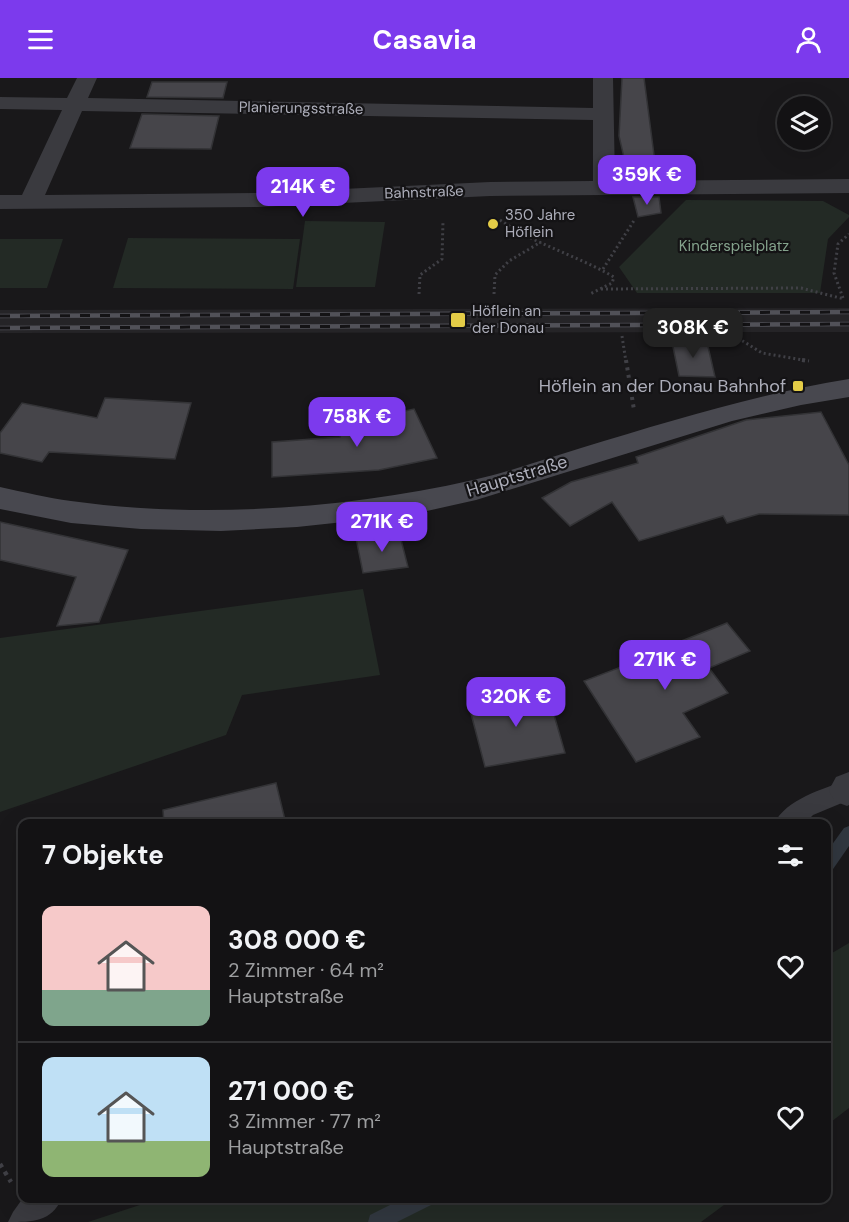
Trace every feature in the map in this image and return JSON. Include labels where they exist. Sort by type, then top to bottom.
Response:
[{"type":"main road","name":"Hauptstraße","points":[[0,498],[71,512],[141,518],[221,520],[297,516],[409,504],[476,490],[638,439],[739,411],[801,396],[849,388]]},
{"type":"street","points":[[30,202],[87,78]]},
{"type":"street","points":[[603,78],[604,188]]},
{"type":"street","name":"Planierungsstraße","points":[[0,103],[603,114]]},
{"type":"street","name":"Bahnstraße","points":[[0,202],[258,200],[490,189],[849,186]]},
{"type":"lane","points":[[792,819],[805,808],[848,789]]},
{"type":"lane","points":[[23,1222],[32,1210],[41,1203]]},
{"type":"path","points":[[603,269],[630,224],[667,188]]},
{"type":"path","points":[[490,189],[494,215],[526,238],[542,242],[562,254],[582,259],[614,277],[612,283],[590,294]]},
{"type":"path","points":[[419,294],[420,275],[442,259],[443,190]]},
{"type":"path","points":[[601,289],[801,288],[844,298],[834,273],[838,244],[849,234]]},
{"type":"path","points":[[494,294],[495,275],[509,261],[542,242]]},
{"type":"path","points":[[622,336],[638,439]]},
{"type":"path","points":[[738,338],[750,350],[781,358],[815,361]]},
{"type":"shaded area","points":[[849,308],[849,332],[0,333],[0,310]]},
{"type":"green space","name":"Kinderspielplatz","points":[[686,200],[823,201],[849,217],[828,239],[820,293],[637,293],[619,267]]},
{"type":"green space","points":[[305,221],[385,222],[375,287],[296,287]]},
{"type":"green space","points":[[128,238],[300,239],[293,289],[113,288]]},
{"type":"green space","points":[[0,239],[63,239],[47,288],[0,288]]},
{"type":"green space","points":[[363,589],[380,675],[242,695],[226,735],[0,812],[0,638]]},
{"type":"green space","points":[[849,943],[849,1108],[831,1122],[831,954]]},
{"type":"green space","points":[[146,1203],[727,1203],[701,1222],[88,1222]]},
{"type":"building","points":[[622,78],[644,78],[657,178],[629,179],[619,136]]},
{"type":"building","points":[[152,82],[227,82],[223,98],[147,97]]},
{"type":"building","points":[[142,114],[219,116],[211,149],[130,148]]},
{"type":"building","points":[[633,197],[659,197],[661,213],[638,217]]},
{"type":"building","points":[[672,342],[707,342],[715,377],[679,376]]},
{"type":"building","points":[[105,398],[191,403],[175,459],[49,452],[42,462],[0,453],[0,433],[22,403],[97,418]]},
{"type":"building","points":[[414,409],[437,458],[379,470],[272,477],[272,442],[340,437],[341,424]]},
{"type":"building","points":[[821,412],[849,465],[849,515],[759,514],[727,523],[723,516],[639,541],[612,502],[570,526],[542,498],[571,482],[638,463],[636,457],[746,420]]},
{"type":"building","points":[[0,522],[128,550],[99,622],[57,626],[76,577],[0,560]]},
{"type":"building","points":[[399,532],[408,567],[363,573],[356,538]]},
{"type":"building","points":[[727,623],[750,651],[709,668],[728,693],[683,713],[700,737],[636,762],[584,681],[658,653],[656,651]]},
{"type":"building","points":[[542,689],[544,696],[548,694],[565,753],[485,767],[468,702]]},
{"type":"building","points":[[276,783],[285,819],[164,819],[163,810]]},
{"type":"waterway","points":[[831,860],[849,833]]},
{"type":"waterway","points":[[377,1222],[414,1203]]},
{"type":"railway","points":[[0,316],[849,312]]},
{"type":"railway","points":[[0,328],[849,324]]},
{"type":"place","name":"350 Jahre Höflein","points":[[493,224]]},
{"type":"place","name":"Höflein an der Donau","points":[[458,320]]},
{"type":"place","name":"Höflein an der Donau Bahnhof","points":[[798,386]]}]
